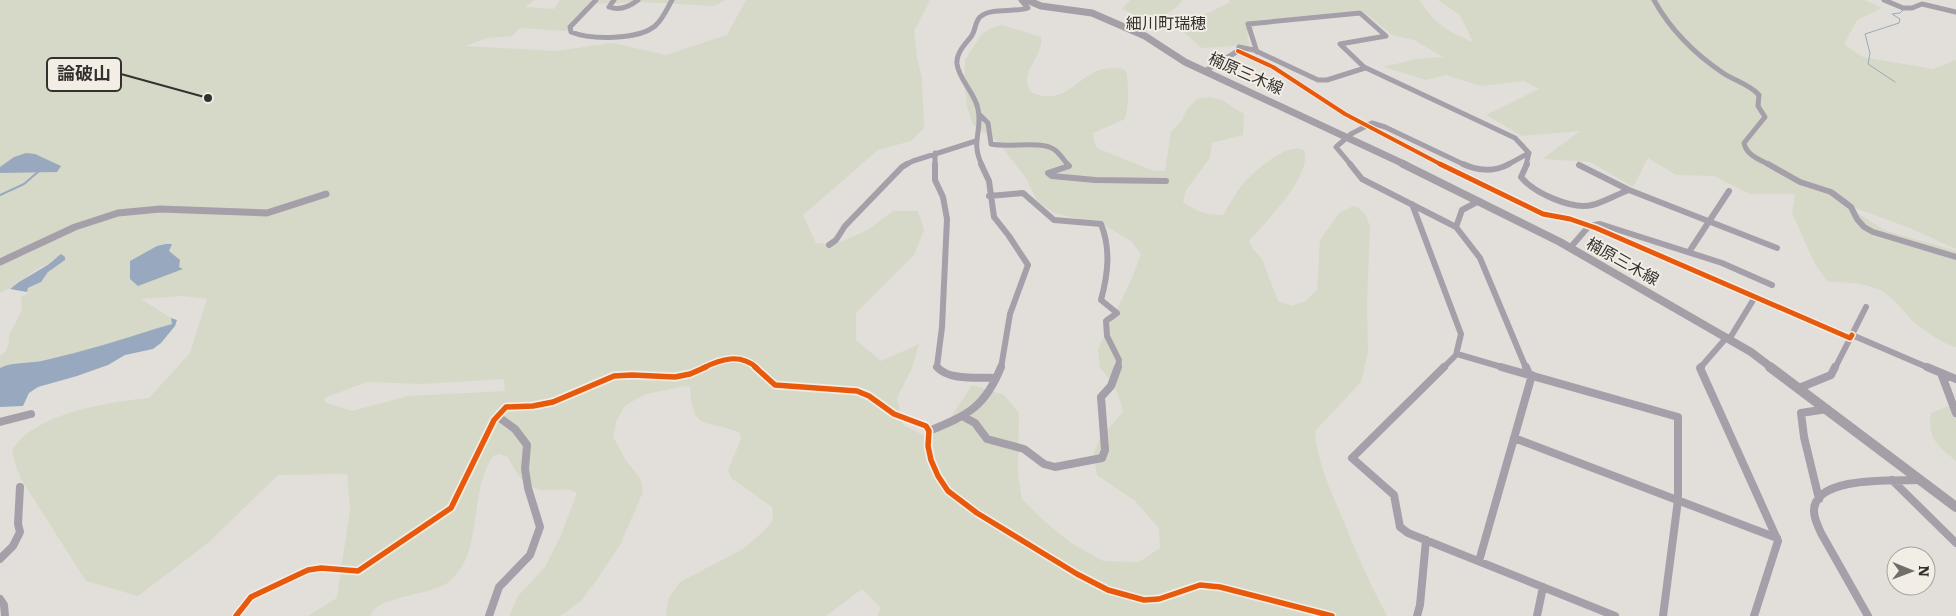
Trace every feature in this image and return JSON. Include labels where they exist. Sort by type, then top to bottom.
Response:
[{"type":"main road","name":"楠原三木線","points":[[1027,0],[1048,8],[1092,13],[1153,40],[1185,62],[1347,137],[1479,201],[1570,248],[1729,338],[1799,388],[1956,507]]},
{"type":"street","points":[[596,0],[570,28],[571,32],[581,36],[592,36],[645,32],[656,24],[672,0]]},
{"type":"street","points":[[614,0],[609,8],[615,10],[628,7],[638,0]]},
{"type":"street","points":[[929,431],[964,417],[991,392],[1002,368],[1010,314],[1026,276],[1028,265],[996,222],[989,196],[989,181],[979,161],[976,141],[979,114],[973,94],[958,71],[958,51],[973,35],[974,25],[979,18],[999,10],[1021,12],[1028,8],[1021,0]]},
{"type":"street","points":[[1654,0],[1664,18],[1705,58],[1723,73],[1756,91],[1759,95],[1758,106],[1765,117],[1744,143],[1745,148],[1750,154],[1800,182],[1831,192],[1851,207],[1857,219],[1873,232],[1956,257]]},
{"type":"street","points":[[1884,0],[1904,8],[1914,9],[1922,4],[1956,12]]},
{"type":"street","points":[[1257,52],[1248,24],[1360,13],[1386,36],[1340,44],[1366,68],[1509,134],[1529,153]]},
{"type":"street","points":[[1205,71],[1238,51],[1239,47],[1257,52],[1318,80],[1327,80],[1366,68]]},
{"type":"street","points":[[1238,51],[1273,67],[1328,104],[1366,125],[1508,199],[1544,214],[1570,219],[1589,226],[1851,337],[1941,373],[1956,377]]},
{"type":"street","points":[[979,114],[986,117],[990,124],[991,144],[1005,147],[1049,147],[1056,151],[1069,166],[1050,170],[1048,173],[1052,176],[1094,180],[1166,181]]},
{"type":"street","points":[[1479,561],[1530,374],[1480,258],[1456,227],[1362,179],[1336,146],[1347,137],[1372,123],[1385,127],[1473,170],[1499,170],[1529,153]]},
{"type":"street","points":[[829,245],[836,240],[845,226],[902,167],[935,153],[976,141]]},
{"type":"street","points":[[935,153],[935,180],[943,197],[947,218],[942,327],[937,366],[941,372],[952,375],[996,378]]},
{"type":"street","points":[[1529,153],[1528,161],[1521,177],[1523,181],[1564,202],[1577,206],[1590,206],[1629,190]]},
{"type":"street","points":[[1579,165],[1629,190],[1777,248]]},
{"type":"street","points":[[1689,252],[1729,191]]},
{"type":"street","points":[[964,417],[974,423],[987,439],[1024,449],[1044,464],[1054,467],[1102,458],[1105,450],[1101,397],[1111,386],[1119,365],[1119,360],[1107,336],[1106,321],[1117,313],[1101,300],[1108,268],[1104,231],[1101,224],[1054,220],[1023,193],[989,196]]},
{"type":"street","points":[[0,262],[67,230],[118,213],[179,209],[267,213],[326,194]]},
{"type":"street","points":[[1456,227],[1462,210],[1479,201]]},
{"type":"street","points":[[1412,204],[1460,334],[1460,348],[1457,354],[1352,458],[1394,495],[1400,527],[1426,540],[1615,616]]},
{"type":"street","points":[[1570,248],[1589,226],[1600,224],[1722,262],[1772,286]]},
{"type":"street","points":[[1754,616],[1778,541],[1700,368],[1729,338],[1755,297]]},
{"type":"street","points":[[1799,388],[1831,375],[1866,307]]},
{"type":"street","points":[[1457,354],[1678,416],[1680,437],[1678,500],[1663,616]]},
{"type":"street","points":[[236,616],[248,599],[308,570],[317,567],[349,572],[358,571],[451,508],[497,416],[506,407],[540,406],[554,402],[612,377],[627,374],[679,376],[729,359],[740,359],[756,366],[762,371],[768,382],[776,385],[857,391],[869,396],[894,414],[926,426],[929,431],[928,446],[931,460],[938,476],[948,491],[977,513],[1077,574],[1108,590],[1144,600],[1159,600],[1200,585],[1220,587],[1332,616]]},
{"type":"street","points":[[1941,373],[1943,383],[1956,413]]},
{"type":"street","points":[[1819,499],[1804,437],[1802,413],[1827,409]]},
{"type":"street","points":[[0,422],[31,414]]},
{"type":"street","points":[[489,616],[499,587],[530,555],[540,527],[528,488],[525,469],[527,445],[515,429],[497,416]]},
{"type":"street","points":[[1514,438],[1776,538]]},
{"type":"street","points":[[1892,480],[1956,543]]},
{"type":"street","points":[[1868,616],[1857,593],[1826,542],[1815,516],[1816,503],[1824,492],[1834,486],[1843,484],[1920,480]]},
{"type":"street","points":[[0,559],[13,546],[20,532],[18,524],[20,487]]},
{"type":"street","points":[[1417,616],[1420,605],[1426,540]]},
{"type":"street","points":[[1537,616],[1543,587]]},
{"type":"street","points":[[0,599],[4,605],[5,616]]},
{"type":"green space","points":[[0,0],[535,0],[525,7],[554,9],[560,0],[593,0],[567,31],[520,28],[512,36],[487,38],[465,46],[556,51],[612,43],[666,55],[727,35],[746,0],[930,0],[914,31],[922,79],[924,128],[911,141],[878,150],[803,215],[816,243],[833,245],[868,230],[893,211],[918,211],[924,230],[914,255],[856,313],[856,340],[881,361],[919,344],[912,368],[897,398],[903,425],[925,436],[948,422],[972,385],[1004,395],[1019,413],[1018,474],[1022,499],[1044,521],[1071,543],[1103,561],[1139,562],[1160,548],[1159,528],[1135,501],[1097,475],[1093,455],[1100,438],[1123,412],[1115,388],[1100,368],[1098,349],[1132,278],[1141,254],[1131,241],[1104,225],[1054,213],[1037,201],[1026,178],[998,142],[973,125],[967,107],[964,81],[965,60],[981,35],[989,29],[1002,25],[1041,37],[1041,44],[1030,68],[1027,80],[1029,90],[1035,94],[1055,96],[1068,90],[1096,71],[1110,68],[1123,69],[1126,71],[1128,83],[1125,119],[1093,133],[1094,141],[1097,148],[1154,171],[1165,171],[1171,132],[1182,120],[1187,109],[1197,99],[1210,97],[1222,100],[1244,114],[1243,135],[1212,143],[1210,158],[1186,190],[1183,202],[1197,211],[1223,215],[1242,185],[1262,166],[1289,150],[1297,148],[1304,150],[1305,161],[1295,185],[1276,211],[1249,241],[1262,259],[1278,301],[1291,306],[1305,301],[1317,290],[1320,240],[1339,213],[1353,206],[1358,207],[1365,214],[1370,226],[1367,302],[1368,352],[1361,382],[1315,431],[1318,453],[1328,484],[1362,566],[1387,616],[877,616],[881,608],[862,589],[826,616],[666,616],[668,600],[680,582],[743,549],[765,530],[773,519],[772,507],[731,478],[728,470],[741,439],[740,433],[703,422],[698,418],[694,412],[690,387],[684,386],[647,394],[624,407],[616,422],[613,437],[626,460],[641,480],[643,492],[620,545],[596,581],[581,601],[560,616],[509,616],[518,596],[545,567],[561,535],[577,493],[567,490],[545,490],[531,487],[516,472],[508,457],[499,454],[493,456],[485,470],[472,538],[461,568],[443,586],[383,603],[370,616],[308,616],[337,598],[350,509],[347,474],[278,475],[208,543],[138,596],[86,581],[21,479],[12,451],[22,438],[37,427],[54,419],[94,407],[149,398],[190,353],[207,299],[183,296],[141,299],[171,318],[172,324],[86,351],[38,362],[13,363],[0,368],[0,356],[8,348],[9,336],[22,309],[21,297],[27,294],[28,289],[41,282],[48,272],[63,261],[54,262],[38,269],[0,293]],"holes":[[[504,379],[505,391],[408,396],[352,411],[326,403],[324,398],[367,382],[422,384]]]},
{"type":"green space","points":[[598,0],[726,0],[714,6],[641,2],[593,4]]},
{"type":"green space","points":[[1130,0],[1183,0],[1172,11],[1149,21],[1122,9]]},
{"type":"green space","points":[[1229,0],[1419,0],[1442,26],[1473,42],[1460,15],[1438,0],[1864,0],[1882,8],[1857,20],[1844,44],[1863,57],[1933,69],[1956,60],[1956,249],[1910,228],[1844,204],[1884,230],[1956,251],[1956,347],[1940,340],[1916,324],[1895,301],[1880,290],[1860,284],[1827,281],[1814,262],[1792,213],[1795,194],[1750,194],[1714,176],[1676,175],[1648,158],[1633,187],[1590,162],[1542,159],[1580,131],[1522,136],[1486,115],[1539,89],[1524,81],[1481,86],[1446,75],[1426,80],[1384,67],[1415,59],[1443,57],[1414,40],[1392,35],[1361,10],[1260,20],[1247,37],[1250,45],[1201,48],[1184,32],[1164,22],[1173,16],[1190,17],[1203,15],[1230,2]]},
{"type":"green space","points":[[1946,407],[1956,407],[1956,461],[1939,446],[1932,436],[1931,413]]},
{"type":"water","points":[[26,153],[35,154],[61,166],[57,172],[0,173],[0,167],[14,157]]},
{"type":"water","points":[[172,244],[169,251],[180,260],[179,267],[183,269],[138,286],[130,279],[130,261],[157,246]]},
{"type":"water","points":[[61,254],[65,257],[65,260],[48,272],[41,282],[28,288],[27,292],[10,289],[51,263]]},
{"type":"water","points":[[171,318],[177,320],[175,326],[161,343],[153,349],[125,355],[108,365],[38,387],[29,393],[23,406],[0,407],[0,368],[11,364],[46,360],[102,345],[172,324]]},
{"type":"waterway","points":[[1895,82],[1868,64],[1870,53],[1865,34],[1899,23],[1900,19],[1892,14],[1900,13],[1903,10]]},
{"type":"waterway","points":[[0,195],[24,184],[39,171]]},
{"type":"cycle path","points":[[1238,51],[1273,67],[1345,114],[1472,181],[1543,214],[1570,219],[1596,228],[1850,338],[1852,335]]},
{"type":"cycle path","points":[[236,616],[251,597],[308,570],[321,568],[358,571],[451,508],[494,420],[506,407],[533,406],[553,402],[614,376],[683,376],[718,361],[733,358],[752,363],[775,385],[857,391],[869,396],[894,414],[926,426],[929,431],[928,446],[931,460],[938,476],[948,491],[977,513],[1077,574],[1108,590],[1144,600],[1159,599],[1200,585],[1220,587],[1332,616]]},
{"type":"place","name":"論破山","points":[[208,98]]},
{"type":"district","name":"細川町瑞穂","points":[[1166,23]]}]
